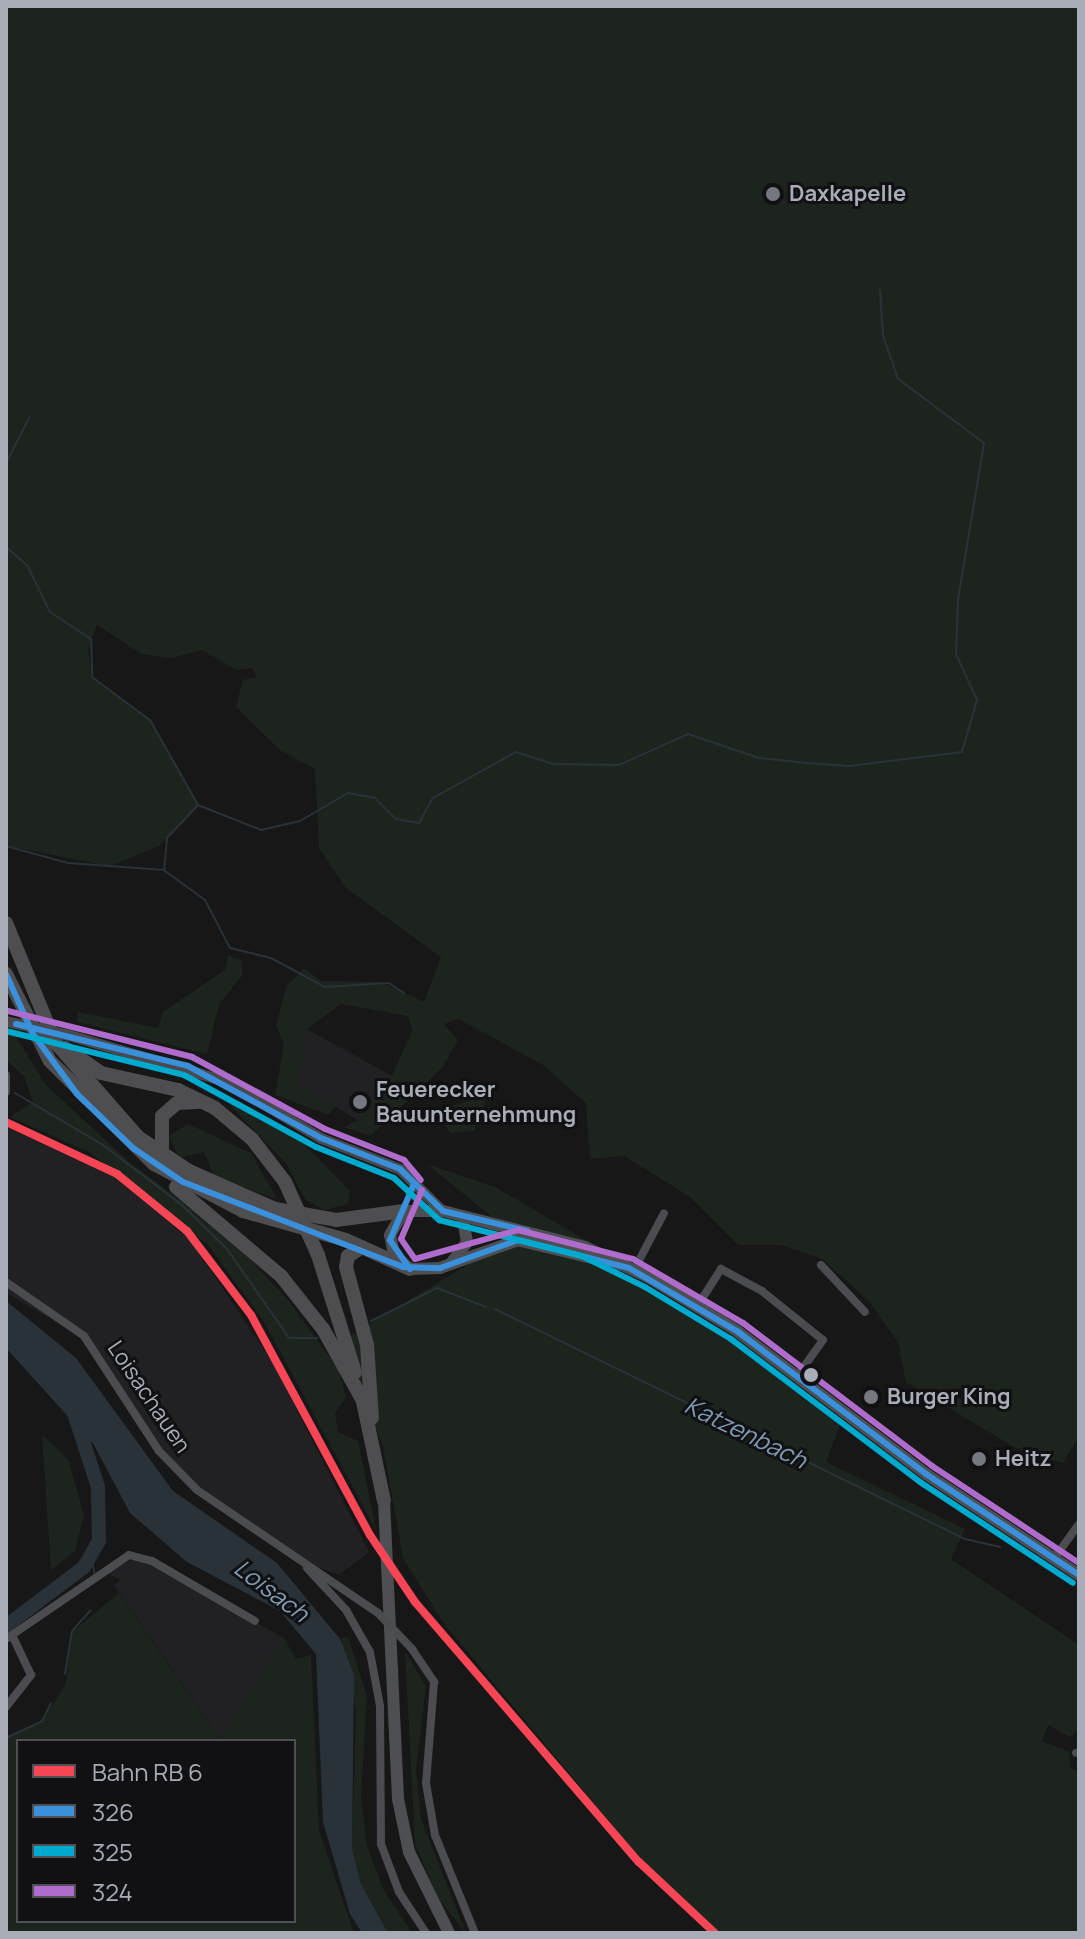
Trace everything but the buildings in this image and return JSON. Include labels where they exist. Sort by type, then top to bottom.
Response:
[{"type":"highway","points":[[6,923],[62,1039],[107,1107],[158,1159],[243,1211],[362,1247],[410,1269]]},
{"type":"highway","points":[[6,974],[50,1061],[281,1276],[323,1329],[362,1399]]},
{"type":"highway","points":[[62,1039],[101,1073],[203,1102],[252,1139],[285,1182],[318,1255],[362,1399],[384,1501]]},
{"type":"highway","points":[[158,1159],[157,1130],[166,1110],[203,1102]]},
{"type":"highway","points":[[158,1159],[221,1188],[296,1214],[347,1220],[404,1211]]},
{"type":"highway","points":[[362,1247],[346,1267],[367,1345],[371,1435]]},
{"type":"main road","points":[[521,1235],[450,1264],[410,1269],[390,1245],[404,1211],[443,1211],[463,1219],[485,1224],[521,1235],[628,1268],[698,1305],[1053,1560],[1079,1575]]},
{"type":"main road","points":[[450,1264],[467,1242],[463,1219]]},
{"type":"main road","points":[[384,1501],[398,1799],[409,1852],[449,1933]]},
{"type":"street","points":[[6,1021],[62,1039],[225,1081],[321,1138],[400,1169],[413,1186],[443,1211]]},
{"type":"street","points":[[6,1075],[6,1092]]},
{"type":"street","points":[[404,1211],[413,1186]]},
{"type":"street","points":[[628,1268],[664,1213]]},
{"type":"street","points":[[821,1265],[865,1312]]},
{"type":"street","points":[[698,1305],[721,1269],[772,1298],[823,1340],[798,1375]]},
{"type":"street","name":"Loisachauen","points":[[6,1282],[84,1336],[159,1451],[197,1490],[378,1613],[412,1649],[434,1682],[426,1768],[435,1835],[475,1933]]},
{"type":"street","points":[[1053,1560],[1079,1524]]},
{"type":"street","points":[[6,1707],[31,1675],[9,1637],[116,1560],[140,1556],[255,1621]]},
{"type":"street","name":"Loisachauen","points":[[301,1561],[346,1610],[370,1652],[380,1706],[381,1844],[399,1892],[426,1933]]},
{"type":"shaded area","points":[[6,6],[1079,6],[1079,1436],[1063,1463],[1014,1447],[906,1382],[898,1342],[869,1301],[822,1259],[782,1245],[738,1245],[689,1196],[624,1156],[590,1159],[586,1103],[543,1065],[459,1019],[444,1024],[458,1040],[442,1068],[370,1136],[344,1127],[358,1120],[392,1076],[412,1031],[408,1016],[341,1004],[307,1029],[296,1084],[335,1107],[329,1115],[275,1095],[284,1044],[276,1026],[286,987],[304,968],[321,981],[381,982],[424,1002],[441,957],[346,888],[319,848],[315,769],[280,750],[236,707],[243,680],[257,677],[252,668],[237,670],[202,650],[171,658],[142,654],[97,625],[88,649],[92,677],[150,720],[198,805],[159,846],[110,866],[6,846]]},
{"type":"shaded area","points":[[228,955],[242,961],[242,976],[219,1004],[207,1054],[77,1022],[78,1012],[158,1028],[163,1012],[225,970]]},
{"type":"shaded area","points":[[307,1029],[392,1076],[358,1120],[296,1084]]},
{"type":"shaded area","points":[[6,1033],[15,1035],[46,1085],[128,1161],[227,1235],[288,1300],[338,1369],[346,1397],[335,1413],[338,1432],[358,1441],[376,1530],[263,1320],[208,1245],[91,1153],[10,1117],[33,1102],[24,1076],[6,1060]]},
{"type":"shaded area","points":[[488,1094],[474,1131],[450,1133],[443,1122],[449,1107]]},
{"type":"shaded area","points":[[226,1101],[304,1144],[350,1191],[348,1204],[324,1210],[306,1200],[285,1162]]},
{"type":"shaded area","points":[[188,1124],[251,1153],[277,1199],[215,1178],[204,1152],[179,1158],[169,1136]]},
{"type":"shaded area","points":[[6,1127],[116,1178],[190,1240],[273,1363],[369,1552],[339,1575],[293,1558],[195,1491],[157,1453],[112,1374],[78,1335],[6,1293]]},
{"type":"shaded area","points":[[427,1164],[495,1187],[589,1242],[492,1217]]},
{"type":"shaded area","points":[[519,1244],[608,1265],[762,1358],[845,1423],[782,1378],[841,1422],[826,1462],[965,1529],[951,1559],[1079,1645],[1079,1729],[1070,1737],[1048,1725],[1042,1741],[1069,1752],[1071,1769],[1079,1770],[1079,1933],[720,1933],[665,1888],[442,1621],[403,1558],[383,1446],[340,1342],[492,1250]]},
{"type":"shaded area","points":[[42,1435],[68,1459],[84,1515],[75,1551],[51,1570]]},
{"type":"shaded area","points":[[139,1557],[284,1638],[222,1739],[114,1585],[120,1580],[105,1572]]},
{"type":"shaded area","points":[[119,1593],[220,1739],[284,1638],[296,1659],[311,1655],[319,1831],[354,1933],[6,1933],[6,1739],[43,1721],[66,1683],[72,1632]]},
{"type":"shaded area","points":[[348,1637],[367,1696],[361,1796],[367,1846],[383,1889],[412,1933],[388,1933],[361,1884],[352,1849],[356,1710],[340,1639]]},
{"type":"shaded area","points":[[405,1652],[426,1686],[416,1770],[421,1819],[466,1933],[438,1898],[415,1844]]},
{"type":"water","name":"Loisach","points":[[6,1301],[76,1358],[173,1491],[277,1563],[340,1639],[354,1675],[352,1849],[361,1884],[388,1933],[362,1933],[350,1914],[323,1822],[316,1654],[280,1611],[187,1562],[130,1513],[94,1445],[6,1348]]},
{"type":"waterway","points":[[198,805],[261,830],[300,821],[348,793],[375,798],[396,819],[419,823],[433,798],[516,752],[552,764],[619,765],[688,734],[759,758],[849,766],[962,752],[977,700],[956,654],[958,599],[984,443],[898,379],[883,335],[880,290]]},
{"type":"waterway","points":[[6,463],[29,418]]},
{"type":"waterway","points":[[6,547],[27,565],[50,612],[91,639],[92,677],[150,720],[198,805],[167,838],[164,870],[68,863],[6,846]]},
{"type":"waterway","points":[[165,871],[205,900],[230,948],[271,958],[325,987],[389,983],[404,993]]},
{"type":"waterway","name":"Katzenbach","points":[[15,1093],[103,1145],[182,1205],[227,1249],[289,1338],[317,1338]]},
{"type":"waterway","name":"Katzenbach","points":[[371,1321],[437,1288],[486,1307]]},
{"type":"waterway","name":"Katzenbach","points":[[495,1309],[965,1539],[1000,1547]]},
{"type":"waterway","points":[[6,1626],[84,1567],[99,1541],[98,1487],[72,1407]]},
{"type":"waterway","points":[[92,1556],[94,1573]]},
{"type":"waterway","points":[[65,1674],[72,1631],[91,1610]]},
{"type":"waterway","points":[[6,1738],[42,1721],[51,1703]]},
{"type":"transit line","name":"326","points":[[6,974],[33,1034],[77,1094],[133,1148],[183,1182],[403,1267],[440,1268],[518,1240],[629,1268],[737,1331],[926,1474],[1079,1575]]},
{"type":"transit line","name":"324","points":[[8,1011],[192,1057],[325,1129],[404,1160],[421,1180]]},
{"type":"transit line","name":"326","points":[[16,1024],[188,1066],[321,1138],[400,1169],[443,1211],[528,1231]]},
{"type":"transit line","name":"325","points":[[6,1031],[184,1075],[316,1147],[394,1178],[439,1220],[582,1256],[645,1287],[731,1339],[920,1482],[1073,1583]]},
{"type":"transit line","points":[[6,1122],[117,1174],[187,1231],[251,1315],[370,1535],[415,1602],[639,1862],[715,1933]]},
{"type":"transit line","name":"326","points":[[410,1269],[390,1240],[413,1186]]},
{"type":"transit line","name":"324","points":[[422,1190],[401,1239],[415,1259],[518,1230],[633,1259],[743,1323],[932,1466],[1079,1563]]},
{"type":"place","name":"Daxkapelle","points":[[773,194]]},
{"type":"place","name":"Feuerecker Bauunternehmung","points":[[360,1102]]},
{"type":"place","name":"Burger King","points":[[871,1397]]},
{"type":"place","name":"Heitz","points":[[979,1459]]}]
